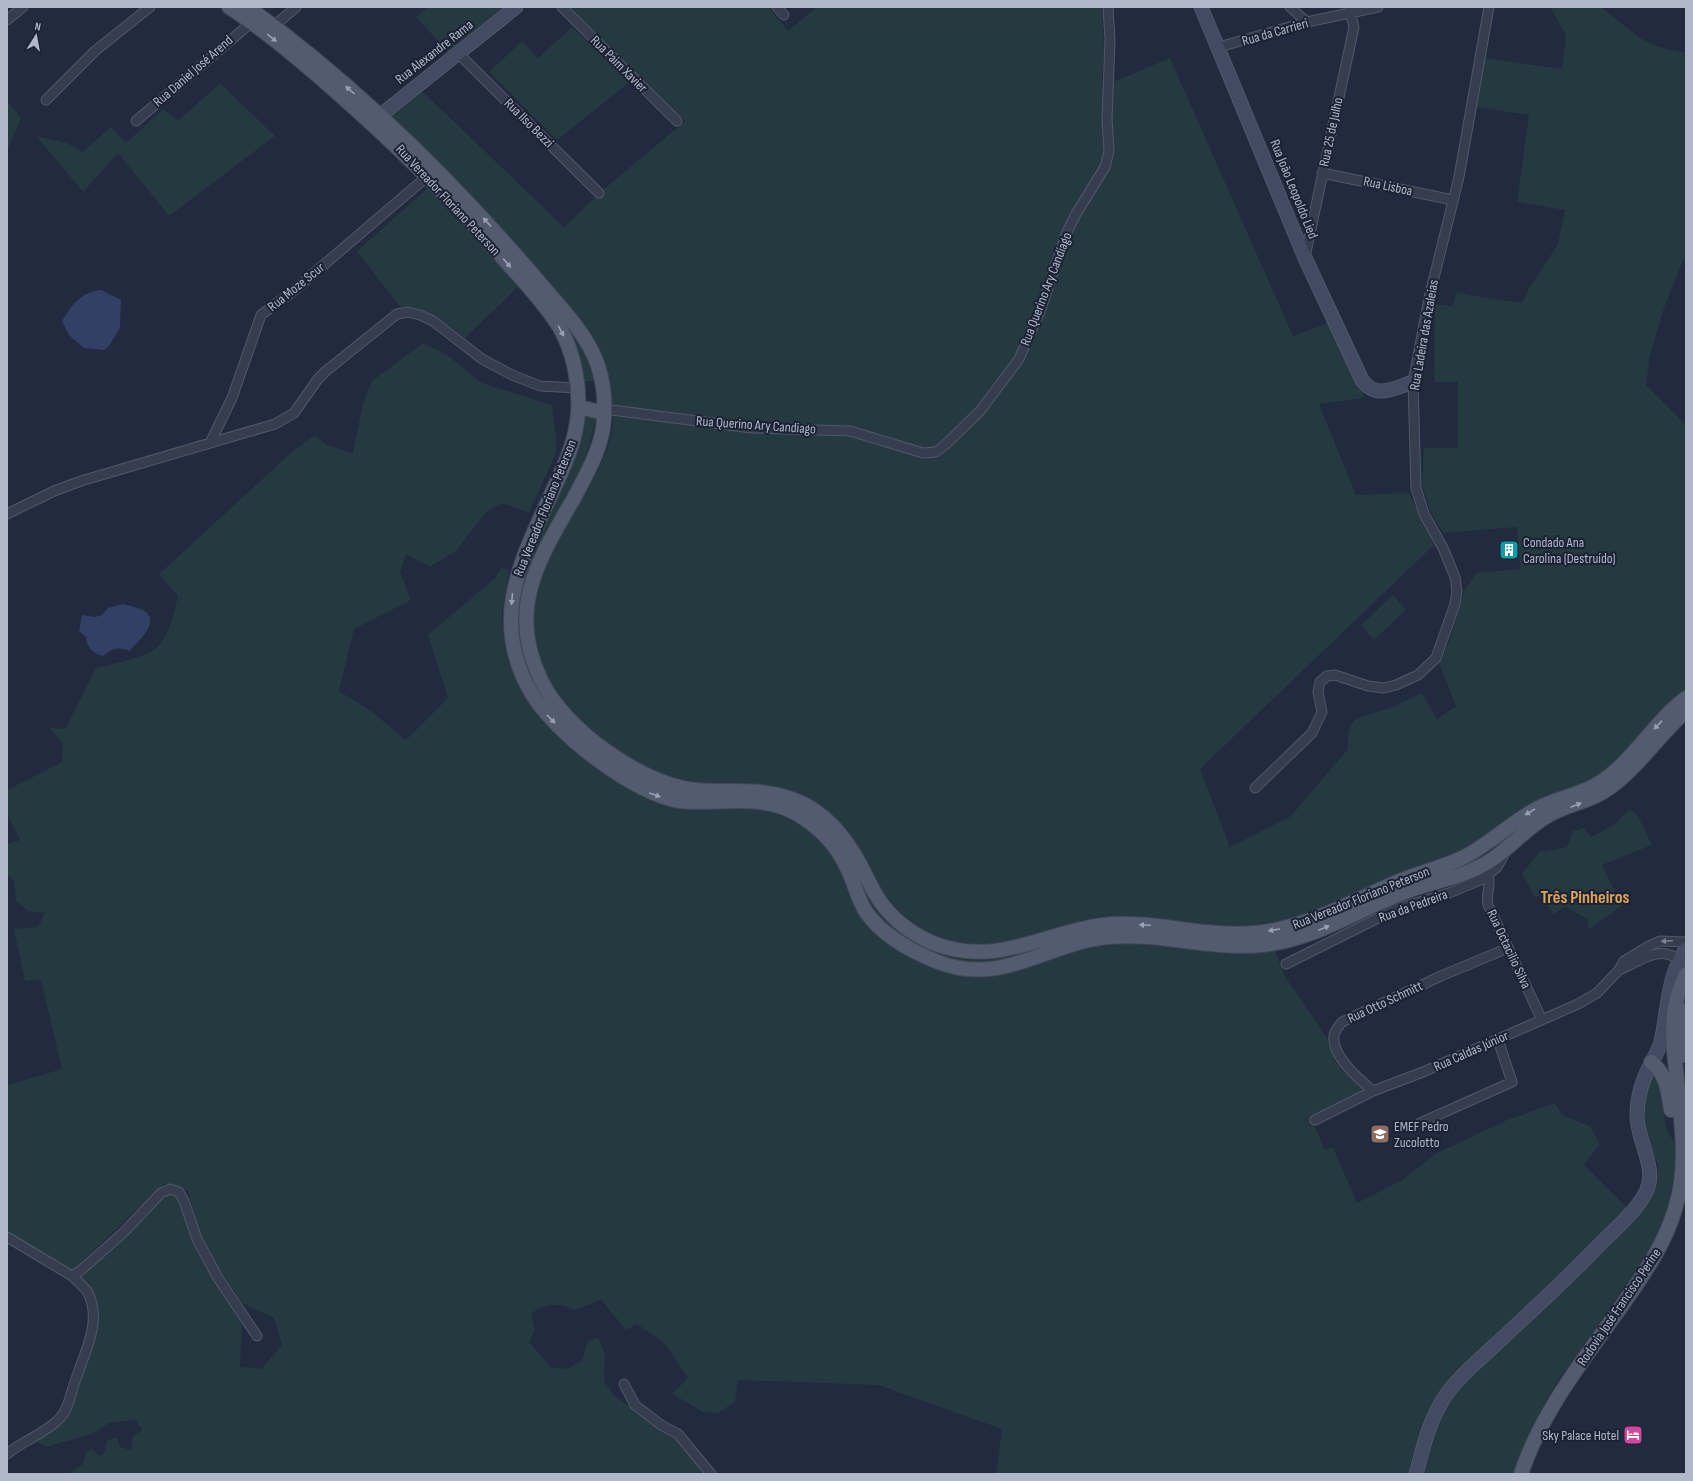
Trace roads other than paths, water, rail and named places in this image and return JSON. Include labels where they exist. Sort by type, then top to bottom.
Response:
[{"type":"main road","name":"Rua Vereador Floriano Peterson","points":[[230,7],[252,22],[312,71],[375,119]]},
{"type":"main road","name":"Rua Vereador Floriano Peterson","points":[[248,7],[274,26],[500,237],[576,326],[590,348],[597,364],[602,388],[604,409],[603,427],[594,459],[542,555],[536,569],[528,600],[526,616],[528,647],[534,665],[550,697],[571,722],[582,732],[615,756],[658,782],[691,790],[749,790],[776,794],[800,802],[816,811],[833,825],[850,846],[880,901],[903,924],[928,941],[951,948],[982,953],[1018,948],[1071,932],[1113,925],[1156,926],[1238,934],[1257,933],[1294,927],[1321,917],[1423,871],[1468,855],[1530,812],[1588,790],[1604,780],[1620,767],[1674,708],[1686,698]]},
{"type":"main road","name":"Rua Vereador Floriano Peterson","points":[[432,172],[558,325],[570,349],[578,388],[579,407],[576,431],[568,459],[521,560],[512,593],[511,623],[513,644],[529,689],[545,713],[569,736],[618,773],[652,794],[677,801],[695,802],[733,800],[760,802],[786,809],[811,824],[831,842],[840,853],[866,912],[885,931],[919,954],[951,966],[982,970],[1002,968],[1070,944],[1105,937],[1141,936],[1237,945],[1260,945],[1306,936],[1394,896],[1415,888],[1450,879],[1492,860],[1508,848],[1528,828],[1554,812],[1594,798],[1616,784],[1686,711]]},
{"type":"main road","points":[[578,388],[592,386],[602,388]]},
{"type":"main road","points":[[579,407],[596,411],[604,409]]},
{"type":"main road","points":[[1450,879],[1456,872],[1498,847],[1506,839],[1514,824]]},
{"type":"main road","name":"Rodovia José Francisco Perine","points":[[1521,1474],[1536,1436],[1550,1409],[1637,1284],[1669,1228],[1681,1189],[1683,1140],[1672,1037],[1676,1002],[1686,974]]},
{"type":"main road","name":"Rodovia José Francisco Perine","points":[[1679,1104],[1686,1010]]},
{"type":"main road","points":[[1651,1062],[1660,1068],[1666,1081],[1674,1123],[1683,1140]]},
{"type":"street","points":[[7,20],[23,7]]},
{"type":"street","points":[[46,100],[95,51],[150,7]]},
{"type":"street","points":[[274,26],[296,7]]},
{"type":"street","name":"Rua Alexandre Rama","points":[[375,119],[459,54],[516,7]]},
{"type":"street","name":"Rua Paim Xavier","points":[[562,7],[677,121]]},
{"type":"street","points":[[777,7],[784,15]]},
{"type":"street","name":"Rua Querino Ary Candiago","points":[[604,409],[752,428],[850,431],[878,438],[923,453],[936,452],[945,445],[980,411],[1019,359],[1041,309],[1067,232],[1076,214],[1105,168],[1109,151],[1106,119],[1110,40],[1108,7]]},
{"type":"street","name":"Rua João Leopoldo Lied","points":[[1201,7],[1305,258],[1362,380],[1368,388],[1377,392],[1413,382]]},
{"type":"street","points":[[1290,7],[1307,22]]},
{"type":"street","name":"Rua da Carrieri","points":[[1219,48],[1350,10],[1378,7]]},
{"type":"street","name":"Rua Ladeira das Azaleias","points":[[1255,788],[1312,733],[1322,712],[1318,692],[1320,682],[1327,676],[1335,675],[1368,686],[1384,688],[1404,681],[1427,668],[1436,658],[1441,647],[1455,604],[1457,591],[1455,577],[1443,548],[1424,514],[1416,488],[1413,382],[1430,298],[1453,200],[1489,7]]},
{"type":"street","name":"Rua 25 de Julho","points":[[1305,258],[1354,27],[1350,10]]},
{"type":"street","name":"Rua Daniel José Arend","points":[[136,121],[252,22]]},
{"type":"street","name":"Rua Ilso Bezzi","points":[[459,54],[599,193]]},
{"type":"street","name":"Rua Moze Scur","points":[[210,443],[236,387],[261,315],[292,292],[432,172]]},
{"type":"street","name":"Rua Lisboa","points":[[1322,173],[1453,200]]},
{"type":"street","points":[[7,514],[54,490],[275,424],[294,413],[326,370],[397,314],[408,312],[420,314],[433,321],[482,359],[512,375],[540,386],[578,388]]},
{"type":"street","name":"Rua da Pedreira","points":[[1286,964],[1396,909],[1449,893],[1488,876],[1497,867],[1508,848]]},
{"type":"street","name":"Rua Octacilio Silva","points":[[1488,876],[1490,881],[1487,899],[1542,1020]]},
{"type":"street","points":[[1449,893],[1450,879]]},
{"type":"street","name":"Rua Caldas Júnior","points":[[1315,1120],[1373,1091],[1498,1040],[1578,1004],[1597,993],[1619,970],[1624,962],[1650,950],[1660,941],[1686,942]]},
{"type":"street","name":"Rua Otto Schmitt","points":[[1373,1091],[1352,1072],[1340,1057],[1334,1035],[1336,1029],[1342,1022],[1441,976],[1508,948]]},
{"type":"street","points":[[1416,1474],[1434,1415],[1444,1397],[1466,1372],[1586,1259],[1627,1216],[1646,1192],[1650,1180],[1649,1166],[1638,1131],[1637,1116],[1639,1095],[1651,1062],[1658,1053],[1668,995],[1680,961],[1686,949]]},
{"type":"street","points":[[1650,950],[1673,955],[1680,961]]},
{"type":"street","points":[[1420,1123],[1512,1082],[1498,1040]]},
{"type":"street","points":[[72,1276],[80,1271],[124,1232],[161,1193],[170,1189],[179,1192],[184,1201],[197,1239],[218,1278],[257,1336]]},
{"type":"street","points":[[7,1237],[72,1276],[86,1291],[92,1310],[93,1331],[69,1399],[61,1417],[44,1432],[30,1438],[7,1454]]},
{"type":"street","points":[[624,1384],[635,1405],[661,1425],[678,1434],[711,1474]]},
{"type":"water","points":[[101,290],[121,300],[120,328],[109,346],[104,350],[84,348],[69,335],[62,321],[73,305],[83,296],[94,291]]},
{"type":"water","points":[[123,604],[146,612],[150,617],[149,628],[129,651],[115,649],[103,656],[96,653],[89,647],[86,637],[79,631],[82,615],[95,617],[102,615],[108,608]]},
{"type":"place","name":"Condado Ana Carolina (Destruído)","points":[[1509,550]]},
{"type":"place","name":"EMEF Pedro Zucolotto","points":[[1380,1134]]},
{"type":"place","name":"Sky Palace Hotel","points":[[1633,1435]]},
{"type":"district","name":"Três Pinheiros","points":[[1585,897]]}]
